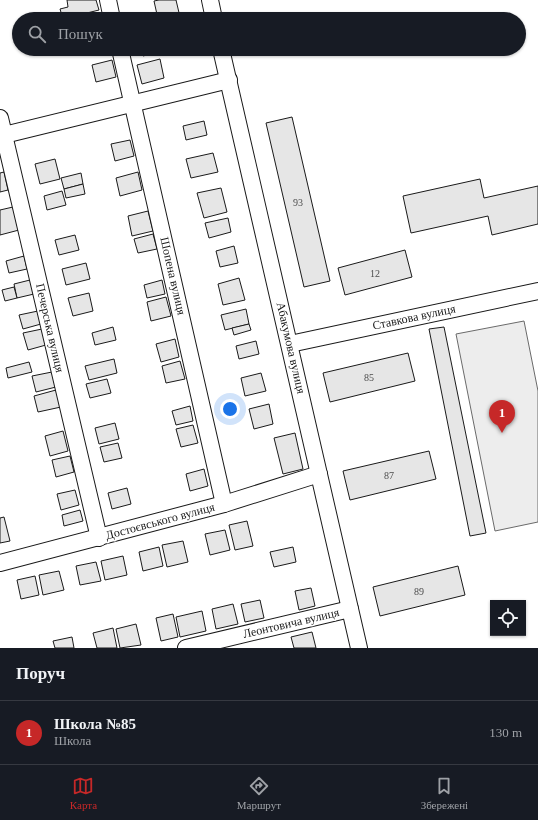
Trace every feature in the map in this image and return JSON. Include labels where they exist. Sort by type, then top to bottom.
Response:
[{"type":"street","points":[[108,0],[111,12]]},
{"type":"street","points":[[210,0],[213,12]]},
{"type":"street","name":"Шопена вулиця","points":[[122,56],[224,504]]},
{"type":"street","name":"Абакумова вулиця","points":[[223,56],[360,648]]},
{"type":"street","points":[[2,135],[228,80]]},
{"type":"street","name":"Печерська вулиця","points":[[0,118],[2,135],[99,538]]},
{"type":"street","name":"Ставкова вулиця","points":[[290,344],[538,291]]},
{"type":"street","name":"Достоєвського вулиця","points":[[0,563],[224,504],[319,474]]},
{"type":"street","name":"Леонтовича вулиця","points":[[186,648],[350,609]]},
{"type":"shaded area","points":[[524,321],[538,391],[538,522],[495,531],[456,334]]},
{"type":"building","points":[[67,0],[96,0],[99,10],[91,12],[61,12],[60,9],[68,7]]},
{"type":"building","points":[[176,0],[179,12],[156,12],[154,1]]},
{"type":"building","points":[[160,59],[164,78],[142,84],[137,65]]},
{"type":"building","points":[[112,60],[116,77],[96,82],[92,65]]},
{"type":"building","points":[[292,117],[330,281],[304,287],[266,123]]},
{"type":"building","points":[[204,121],[207,135],[186,140],[183,126]]},
{"type":"building","points":[[130,140],[134,156],[115,161],[111,144]]},
{"type":"building","points":[[213,153],[218,172],[191,178],[186,159]]},
{"type":"building","points":[[55,159],[60,179],[40,184],[35,164]]},
{"type":"building","points":[[4,172],[8,190],[0,192],[0,173]]},
{"type":"building","points":[[138,172],[142,190],[120,196],[116,178]]},
{"type":"building","points":[[81,173],[83,184],[64,189],[61,178]]},
{"type":"building","points":[[480,179],[484,198],[538,186],[538,224],[492,235],[488,216],[411,233],[403,196]]},
{"type":"building","points":[[83,184],[85,194],[66,198],[64,189]]},
{"type":"building","points":[[221,188],[227,212],[204,218],[197,193]]},
{"type":"building","points":[[62,191],[66,205],[47,210],[44,196]]},
{"type":"building","points":[[13,207],[19,230],[0,235],[0,210]]},
{"type":"building","points":[[148,211],[153,231],[132,236],[128,216]]},
{"type":"building","points":[[228,218],[231,232],[209,238],[205,223]]},
{"type":"building","points":[[153,234],[157,249],[138,253],[134,239]]},
{"type":"building","points":[[75,235],[79,250],[59,255],[55,240]]},
{"type":"building","points":[[234,246],[238,263],[220,267],[216,251]]},
{"type":"building","points":[[405,250],[412,277],[345,295],[338,268]]},
{"type":"building","points":[[24,256],[27,269],[9,273],[6,261]]},
{"type":"building","points":[[86,263],[90,279],[66,285],[62,269]]},
{"type":"building","points":[[239,278],[245,300],[223,305],[218,284]]},
{"type":"building","points":[[30,280],[34,294],[17,298],[14,284]]},
{"type":"building","points":[[162,280],[165,294],[147,298],[144,285]]},
{"type":"building","points":[[14,287],[17,298],[5,301],[2,290]]},
{"type":"building","points":[[89,293],[93,311],[73,316],[68,298]]},
{"type":"building","points":[[166,297],[171,316],[151,321],[147,302]]},
{"type":"building","points":[[246,309],[249,324],[225,330],[221,315]]},
{"type":"building","points":[[38,311],[41,324],[23,329],[19,315]]},
{"type":"building","points":[[249,324],[251,330],[234,335],[232,328]]},
{"type":"building","points":[[113,327],[116,340],[95,345],[92,333]]},
{"type":"building","points":[[444,327],[486,533],[470,536],[429,329]]},
{"type":"building","points":[[42,329],[46,345],[28,350],[23,333]]},
{"type":"building","points":[[175,339],[179,357],[161,362],[156,344]]},
{"type":"building","points":[[256,341],[259,354],[239,359],[236,346]]},
{"type":"building","points":[[408,353],[415,381],[330,402],[323,373]]},
{"type":"building","points":[[114,359],[117,373],[89,380],[85,366]]},
{"type":"building","points":[[180,361],[185,379],[166,383],[162,366]]},
{"type":"building","points":[[29,362],[32,372],[8,378],[6,368]]},
{"type":"building","points":[[52,372],[56,387],[36,392],[32,376]]},
{"type":"building","points":[[261,373],[266,391],[245,396],[241,378]]},
{"type":"building","points":[[107,379],[111,393],[90,398],[86,384]]},
{"type":"building","points":[[56,390],[61,407],[38,412],[34,396]]},
{"type":"building","points":[[269,404],[273,424],[254,429],[249,409]]},
{"type":"building","points":[[190,406],[193,421],[176,425],[172,411]]},
{"type":"building","points":[[115,423],[119,439],[99,444],[95,428]]},
{"type":"building","points":[[193,425],[198,443],[181,447],[176,429]]},
{"type":"building","points":[[63,431],[68,451],[50,456],[45,436]]},
{"type":"building","points":[[295,433],[303,469],[283,474],[274,438]]},
{"type":"building","points":[[118,443],[122,458],[104,462],[100,447]]},
{"type":"building","points":[[429,451],[436,479],[350,500],[343,471]]},
{"type":"building","points":[[70,456],[74,472],[56,477],[52,460]]},
{"type":"building","points":[[204,469],[208,486],[190,491],[186,474]]},
{"type":"building","points":[[127,488],[131,504],[112,509],[108,493]]},
{"type":"building","points":[[75,490],[79,505],[61,510],[57,494]]},
{"type":"building","points":[[80,510],[83,521],[64,526],[62,515]]},
{"type":"building","points":[[4,517],[10,541],[0,543],[0,518]]},
{"type":"building","points":[[247,521],[253,546],[235,550],[229,525]]},
{"type":"building","points":[[225,530],[230,550],[210,555],[205,534]]},
{"type":"building","points":[[183,541],[188,562],[167,567],[162,545]]},
{"type":"building","points":[[159,547],[163,566],[143,571],[139,552]]},
{"type":"building","points":[[293,547],[296,562],[274,567],[270,552]]},
{"type":"building","points":[[123,556],[127,575],[105,580],[101,561]]},
{"type":"building","points":[[96,562],[101,581],[80,585],[76,566]]},
{"type":"building","points":[[458,566],[465,595],[380,616],[373,587]]},
{"type":"building","points":[[59,571],[64,590],[43,595],[39,575]]},
{"type":"building","points":[[35,576],[39,595],[21,599],[17,580]]},
{"type":"building","points":[[311,588],[315,606],[299,610],[295,591]]},
{"type":"building","points":[[260,600],[264,618],[245,622],[241,604]]},
{"type":"building","points":[[233,604],[238,624],[216,629],[212,609]]},
{"type":"building","points":[[202,611],[206,631],[180,637],[176,617]]},
{"type":"building","points":[[173,614],[178,637],[161,641],[156,618]]},
{"type":"building","points":[[136,624],[141,645],[120,648],[116,629]]},
{"type":"building","points":[[113,628],[117,648],[97,648],[93,633]]},
{"type":"building","points":[[312,632],[316,648],[294,648],[291,637]]},
{"type":"building","points":[[72,637],[74,648],[55,648],[53,641]]},
{"type":"place","name":"Школа №85","points":[[502,433]]}]
